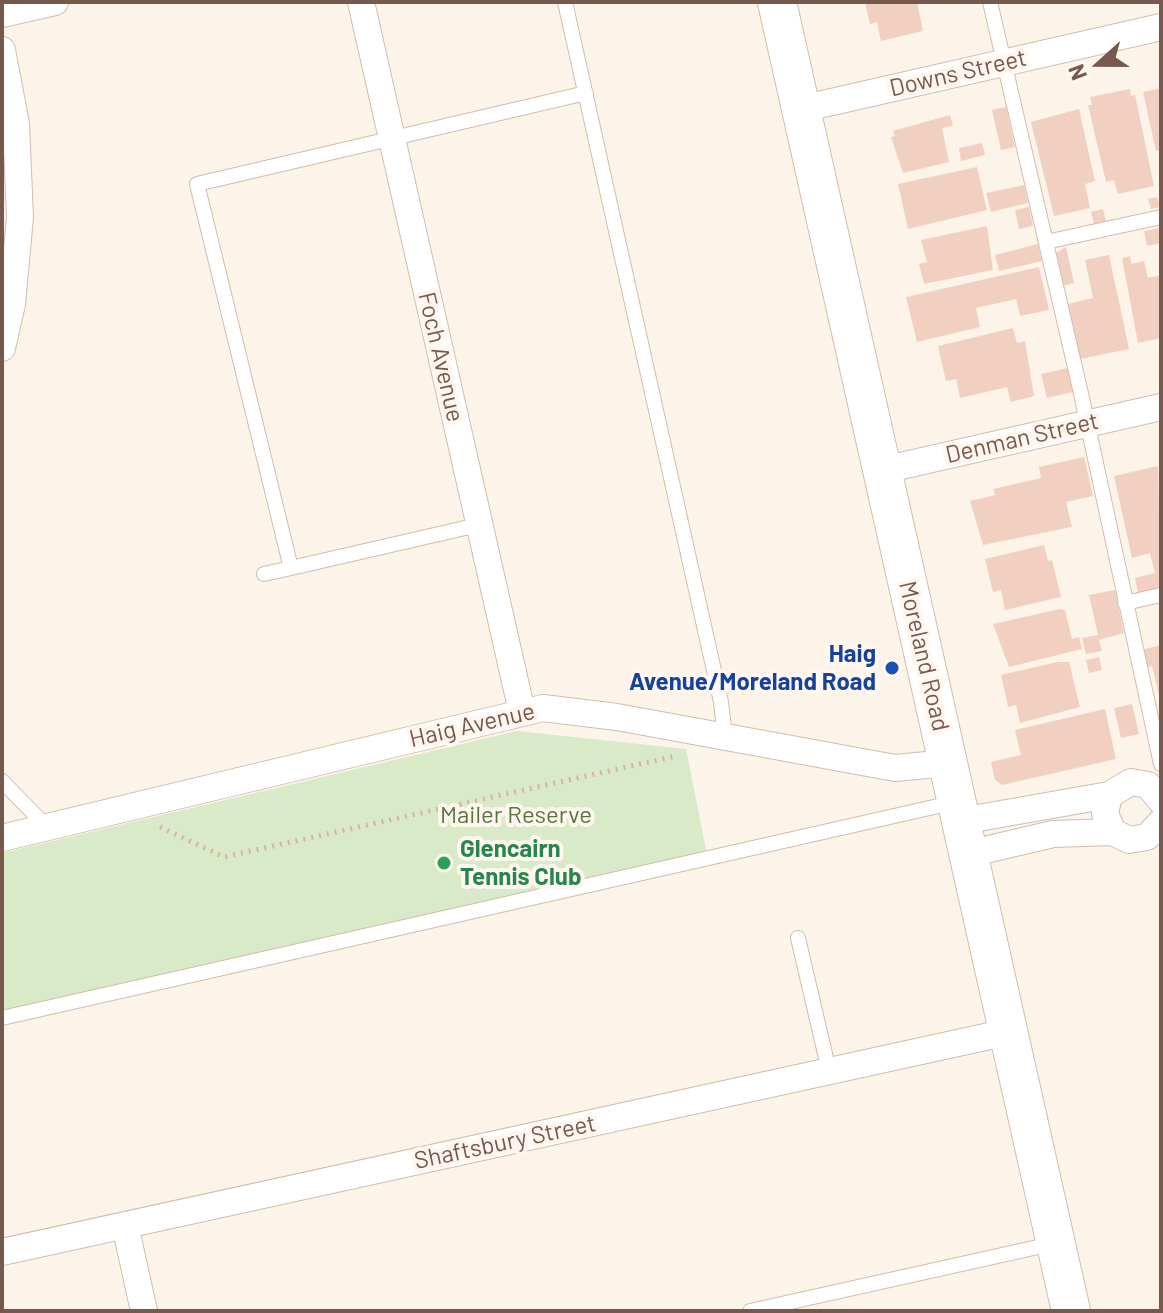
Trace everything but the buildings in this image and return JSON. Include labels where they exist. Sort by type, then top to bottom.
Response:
[{"type":"main road","name":"Moreland Road","points":[[777,2],[1071,1311]]},
{"type":"street","points":[[2,14],[55,2]]},
{"type":"street","name":"Foch Avenue","points":[[361,2],[522,712]]},
{"type":"street","name":"Downs Street","points":[[801,109],[1161,27]]},
{"type":"street","points":[[2,50],[16,124],[20,217],[12,304],[2,348]]},
{"type":"street","name":"Denman Street","points":[[883,470],[1161,407]]},
{"type":"street","name":"Haig Avenue","points":[[2,838],[522,712],[561,707],[895,768],[948,763]]},
{"type":"street","points":[[962,826],[1045,806],[1109,795],[1123,784],[1150,777],[1161,801]]},
{"type":"street","points":[[1109,795],[1105,814],[1113,832]]},
{"type":"street","points":[[1045,806],[1051,835]]},
{"type":"street","points":[[962,826],[1051,835],[1113,832],[1129,840],[1138,840],[1147,837],[1161,823]]},
{"type":"street","name":"Shaftsbury Street","points":[[2,1252],[1008,1032]]},
{"type":"street","points":[[125,1225],[144,1311]]},
{"type":"lane","points":[[565,2],[721,702],[725,737]]},
{"type":"lane","points":[[990,2],[1161,764]]},
{"type":"lane","points":[[291,568],[197,184],[586,93]]},
{"type":"lane","points":[[1046,242],[1161,217]]},
{"type":"lane","points":[[264,574],[478,525]]},
{"type":"lane","points":[[1125,603],[1161,595]]},
{"type":"lane","points":[[2,781],[47,827]]},
{"type":"lane","points":[[2,1018],[962,826]]},
{"type":"lane","points":[[798,938],[829,1071]]},
{"type":"lane","points":[[750,1311],[1056,1243]]},
{"type":"path","points":[[144,829],[159,827],[224,857],[687,754]]},
{"type":"green space","name":"Mailer Reserve","points":[[517,731],[686,749],[707,855],[2,1011],[2,853]]},
{"type":"place","name":"Haig Avenue/Moreland Road","points":[[892,668]]},
{"type":"place","name":"Glencairn Tennis Club","points":[[444,863]]}]
